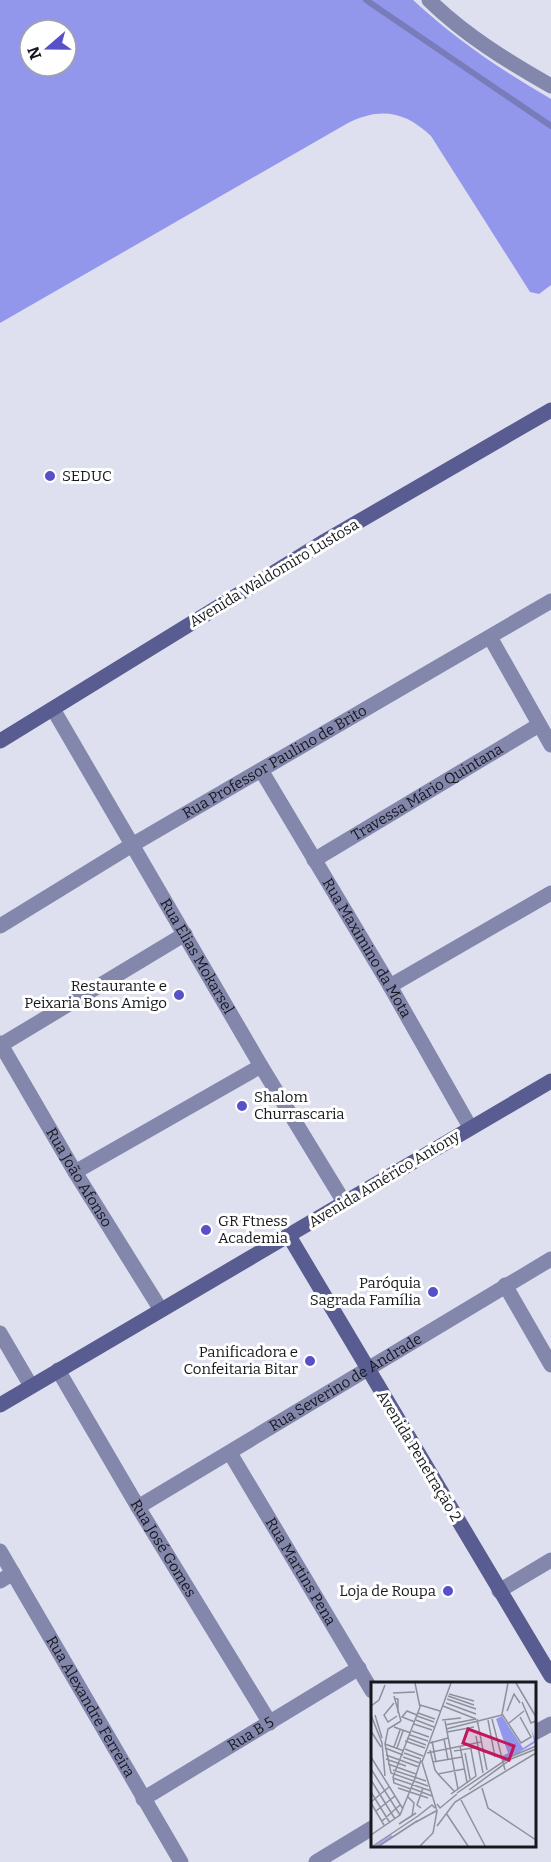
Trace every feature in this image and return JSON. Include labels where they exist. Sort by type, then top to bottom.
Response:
[{"type":"street","points":[[429,0],[449,19],[506,60],[551,86]]},
{"type":"street","name":"Avenida Waldomiro Lustosa","points":[[0,741],[325,541],[551,410]]},
{"type":"street","name":"Rua Professor Paulino de Brito","points":[[0,926],[132,845],[551,601]]},
{"type":"street","points":[[490,637],[551,745]]},
{"type":"street","name":"Rua Elias Mokarsel","points":[[53,709],[261,1066],[344,1202]]},
{"type":"street","name":"Travessa Mário Quintana","points":[[314,860],[539,725]]},
{"type":"street","name":"Rua Maximino da Mota","points":[[261,770],[390,986],[470,1127]]},
{"type":"street","points":[[390,986],[551,893]]},
{"type":"street","points":[[1,1044],[185,934]]},
{"type":"street","name":"Rua João Afonso","points":[[1,1044],[75,1172],[161,1310]]},
{"type":"street","points":[[75,1172],[261,1066]]},
{"type":"street","name":"Avenida Américo Antony","points":[[0,1405],[551,1081]]},
{"type":"street","name":"Avenida Penetração 2","points":[[289,1236],[551,1676]]},
{"type":"street","name":"Rua Severino de Andrade","points":[[138,1507],[551,1259]]},
{"type":"street","points":[[505,1285],[551,1365]]},
{"type":"street","points":[[0,1333],[31,1386]]},
{"type":"street","name":"Rua José Gomes","points":[[58,1370],[138,1507],[270,1723]]},
{"type":"street","name":"Rua Martins Pena","points":[[230,1453],[371,1688]]},
{"type":"street","name":"Rua Alexandre Ferreira","points":[[0,1551],[6,1577],[181,1862]]},
{"type":"street","points":[[499,1591],[551,1560]]},
{"type":"street","name":"Rua B 5","points":[[143,1799],[359,1668]]},
{"type":"street","points":[[536,1732],[551,1724]]},
{"type":"street","points":[[316,1862],[371,1829]]},
{"type":"shaded area","points":[[0,0],[413,0],[479,53],[551,99],[551,285],[539,294],[530,292],[431,136],[421,128],[402,117],[381,113],[348,123],[0,323]]},
{"type":"waterway","points":[[366,0],[551,126]]},
{"type":"place","name":"SEDUC","points":[[50,476]]},
{"type":"place","name":"Restaurante e Peixaria Bons Amigo","points":[[179,995]]},
{"type":"place","name":"Shalom Churrascaria","points":[[242,1106]]},
{"type":"place","name":"GR Ftness Academia","points":[[206,1230]]},
{"type":"place","name":"Paróquia Sagrada Família","points":[[433,1292]]},
{"type":"place","name":"Panificadora e Confeitaria Bitar","points":[[310,1361]]},
{"type":"place","name":"Loja de Roupa","points":[[448,1591]]}]
